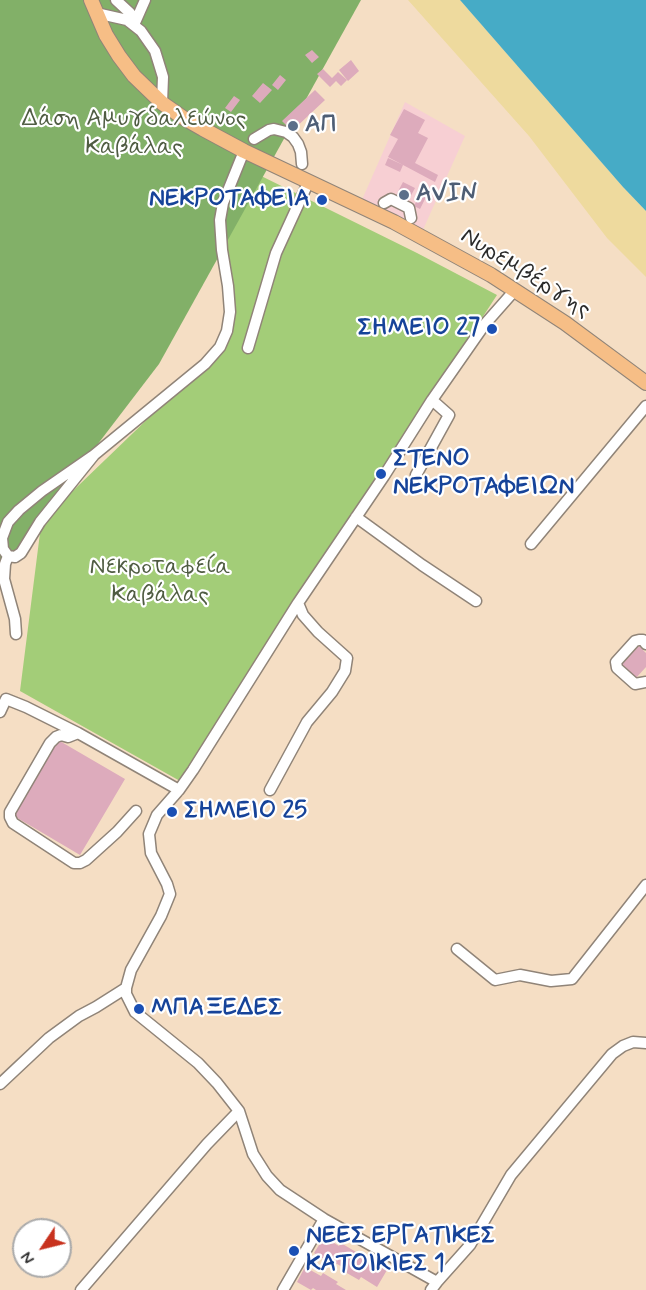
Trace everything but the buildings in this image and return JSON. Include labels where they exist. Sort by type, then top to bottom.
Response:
[{"type":"main road","name":"Νυρεμβέργης","points":[[93,6],[106,35],[119,56],[162,103],[244,151],[414,233],[514,290],[565,323],[646,383]]},
{"type":"street","points":[[116,0],[130,13],[132,24]]},
{"type":"street","points":[[132,24],[145,0]]},
{"type":"street","points":[[93,6],[127,20],[141,31],[155,51],[163,77],[162,103]]},
{"type":"street","points":[[254,139],[269,130],[286,132],[298,144],[302,164]]},
{"type":"street","points":[[94,455],[40,522],[21,553],[15,557],[8,556],[3,549],[2,538],[8,522],[19,510],[94,455],[205,364],[220,348],[227,331],[230,312],[220,220],[223,203],[244,151]]},
{"type":"street","points":[[248,348],[276,253],[309,181]]},
{"type":"street","points":[[384,203],[391,199],[409,208],[411,218]]},
{"type":"street","points":[[514,290],[485,324],[432,400],[384,476],[298,603],[179,790],[157,815],[149,834],[151,853],[170,894],[161,916],[131,970],[126,994],[135,1012],[198,1063],[217,1083],[239,1111],[253,1154],[267,1176],[280,1190],[434,1286],[470,1245],[511,1175],[612,1054],[633,1042],[646,1043]]},
{"type":"street","points":[[424,484],[417,479],[416,475],[449,415],[432,400]]},
{"type":"street","points":[[531,544],[646,406]]},
{"type":"street","points":[[356,517],[476,601]]},
{"type":"street","points":[[8,556],[4,579],[15,619],[16,634]]},
{"type":"street","points":[[270,790],[307,722],[332,692],[345,671],[347,658],[318,632],[303,615],[298,603]]},
{"type":"street","points":[[646,644],[643,640],[635,642],[616,662],[618,668],[635,684],[646,682]]},
{"type":"street","points":[[0,712],[6,699],[26,707],[78,733],[179,790]]},
{"type":"street","points":[[78,733],[68,737],[61,735],[50,743],[10,812],[13,823],[74,862],[80,863],[109,839],[136,811]]},
{"type":"street","points":[[457,949],[495,980],[520,975],[551,981],[572,979],[646,885]]},
{"type":"street","points":[[0,1084],[49,1038],[79,1016],[126,988]]},
{"type":"street","points":[[81,1290],[207,1144],[239,1111]]},
{"type":"street","points":[[283,1290],[324,1219]]},
{"type":"shaded area","points":[[405,102],[465,136],[422,232],[361,202]]},
{"type":"green space","name":"Δάση Αμυγδαλεώνος Καβάλας","points":[[0,0],[361,0],[159,364],[0,572]]},
{"type":"green space","name":"Νεκροταφεία Καβάλας","points":[[243,167],[497,295],[180,781],[20,691],[40,533],[53,510],[212,357],[231,332],[221,227]]},
{"type":"sand","points":[[408,0],[460,0],[646,211],[646,277],[607,238],[529,136]]},
{"type":"water","points":[[460,0],[646,0],[646,211],[623,187]]},
{"type":"place","name":"ΑΠ","points":[[293,126]]},
{"type":"place","name":"AVIN","points":[[404,195]]},
{"type":"place","name":"ΝΕΚΡΟΤΑΦΕΙΑ","points":[[322,200]]},
{"type":"place","name":"ΣΗΜΕΙΟ 27","points":[[492,329]]},
{"type":"place","name":"ΣΤΕΝΟ ΝΕΚΡΟΤΑΦΕΙΩΝ","points":[[381,474]]},
{"type":"place","name":"ΣΗΜΕΙΟ 25","points":[[172,812]]},
{"type":"place","name":"ΜΠΑΞΕΔΕΣ","points":[[139,1009]]},
{"type":"place","name":"ΝΕΕΣ ΕΡΓΑΤΙΚΕΣ ΚΑΤΟΙΚΙΕΣ 1","points":[[294,1251]]}]
